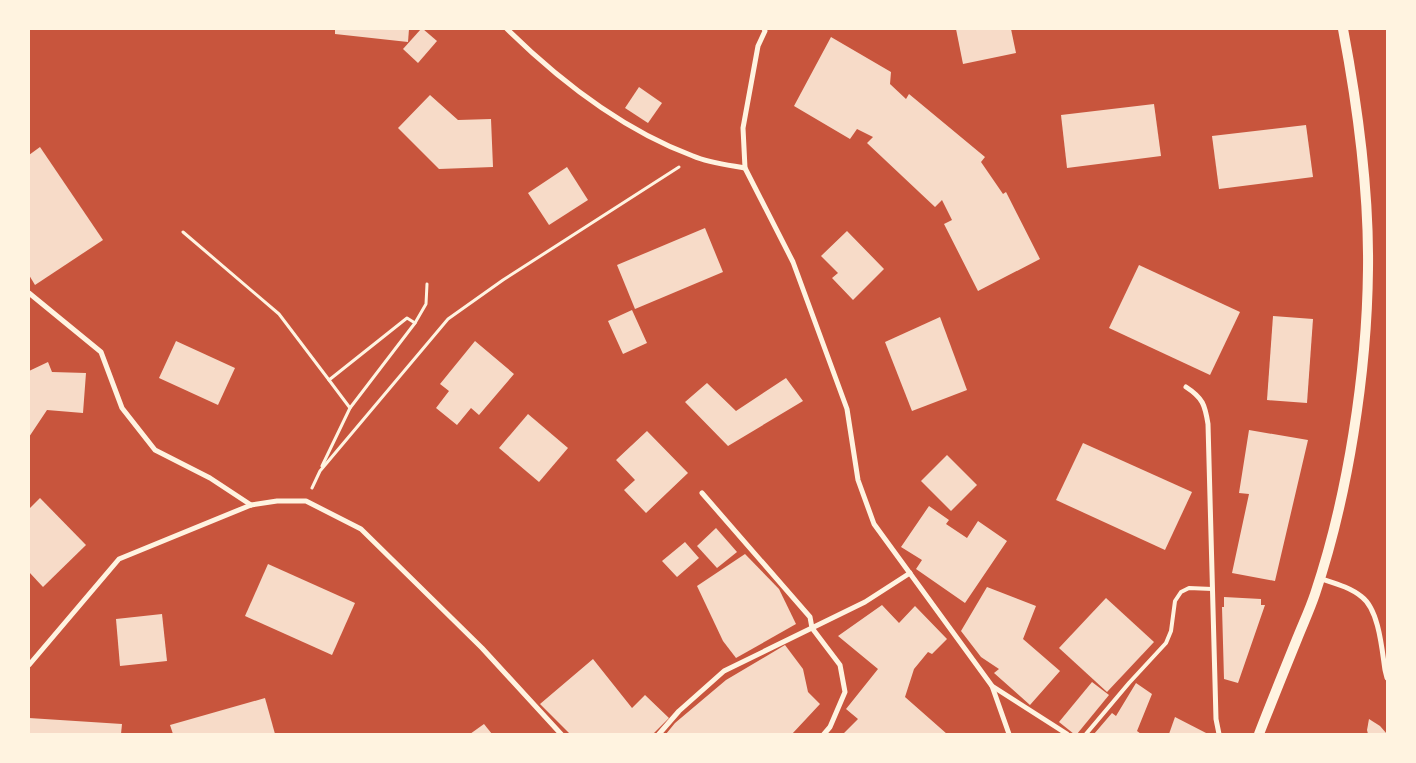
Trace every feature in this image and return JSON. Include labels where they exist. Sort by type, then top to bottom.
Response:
[{"type":"main road","points":[[1259,734],[1315,594],[1349,456],[1358,394],[1364,341],[1368,269],[1364,170],[1352,75],[1343,29]]},
{"type":"street","points":[[507,29],[573,87],[641,134],[694,157],[745,168]]},
{"type":"street","points":[[765,29],[758,46],[743,128],[745,168],[793,262],[847,408],[858,480],[874,524],[992,686],[1009,734]]},
{"type":"street","points":[[29,292],[101,352],[122,408],[155,450],[210,478],[251,505]]},
{"type":"street","points":[[1186,387],[1196,393],[1205,406],[1208,424],[1216,719],[1218,734]]},
{"type":"street","points":[[702,493],[810,617],[812,628],[840,666],[845,692],[830,727],[824,734]]},
{"type":"street","points":[[29,665],[119,559],[251,505],[277,501],[306,501],[361,529],[482,648],[561,734]]},
{"type":"street","points":[[659,734],[679,711],[724,671],[865,602],[910,573]]},
{"type":"street","points":[[1319,578],[1343,586],[1364,597],[1376,618],[1384,670],[1387,678]]},
{"type":"street","points":[[992,686],[1067,734]]},
{"type":"lane","points":[[1086,734],[1166,643],[1171,631],[1175,601],[1181,592],[1189,588],[1212,589]]},
{"type":"path","points":[[320,471],[448,318],[503,280],[694,157]]},
{"type":"path","points":[[183,232],[279,314],[350,408]]},
{"type":"path","points":[[306,501],[350,408],[415,324],[426,304],[427,284]]},
{"type":"path","points":[[329,380],[406,318],[415,324]]},
{"type":"building","points":[[335,29],[409,29],[408,42],[335,34]]},
{"type":"building","points":[[421,29],[437,41],[418,63],[403,49]]},
{"type":"building","points":[[956,29],[1011,29],[1016,53],[963,64]]},
{"type":"building","points":[[831,37],[891,72],[890,84],[906,99],[909,94],[985,157],[981,162],[1003,194],[1006,192],[1040,259],[978,291],[944,224],[952,220],[942,200],[935,207],[867,143],[873,137],[857,129],[850,139],[794,106]]},
{"type":"building","points":[[639,87],[662,103],[648,123],[625,108]]},
{"type":"building","points":[[430,95],[458,120],[491,119],[493,167],[439,169],[398,128]]},
{"type":"building","points":[[1154,104],[1161,156],[1067,168],[1061,115]]},
{"type":"building","points":[[1306,125],[1313,177],[1219,189],[1212,136]]},
{"type":"building","points":[[40,147],[103,240],[35,285],[29,275],[29,155]]},
{"type":"building","points":[[567,167],[588,200],[549,225],[528,193]]},
{"type":"building","points":[[705,228],[723,272],[635,309],[617,265]]},
{"type":"building","points":[[847,231],[884,269],[853,300],[832,278],[838,273],[821,256]]},
{"type":"building","points":[[1139,265],[1240,312],[1210,375],[1109,328]]},
{"type":"building","points":[[632,310],[647,343],[623,354],[608,321]]},
{"type":"building","points":[[1273,316],[1313,319],[1307,403],[1267,400]]},
{"type":"building","points":[[940,317],[967,390],[912,411],[885,342]]},
{"type":"building","points":[[176,341],[235,368],[218,405],[159,378]]},
{"type":"building","points":[[475,341],[514,374],[479,415],[471,408],[457,425],[436,408],[449,391],[440,384]]},
{"type":"building","points":[[48,362],[52,372],[86,373],[83,413],[47,410],[29,437],[29,371]]},
{"type":"building","points":[[786,378],[803,401],[728,446],[685,402],[707,383],[736,411]]},
{"type":"building","points":[[528,414],[568,448],[539,482],[499,448]]},
{"type":"building","points":[[1249,430],[1308,440],[1275,581],[1232,573],[1249,494],[1239,493]]},
{"type":"building","points":[[647,431],[688,473],[646,513],[624,490],[635,480],[616,460]]},
{"type":"building","points":[[1083,443],[1192,492],[1165,550],[1056,500]]},
{"type":"building","points":[[947,455],[977,485],[951,511],[921,481]]},
{"type":"building","points":[[40,498],[86,545],[43,587],[29,572],[29,509]]},
{"type":"building","points":[[929,506],[949,520],[946,524],[967,538],[978,521],[1007,541],[965,603],[916,569],[922,560],[901,547]]},
{"type":"building","points":[[716,528],[737,552],[717,568],[697,546]]},
{"type":"building","points":[[685,542],[699,558],[677,577],[662,561]]},
{"type":"building","points":[[745,554],[779,589],[796,624],[736,658],[723,641],[697,586]]},
{"type":"building","points":[[268,564],[355,603],[332,655],[245,616]]},
{"type":"building","points":[[987,587],[1036,606],[1023,639],[1060,671],[1030,705],[994,673],[999,669],[981,657],[961,631]]},
{"type":"building","points":[[1224,597],[1261,599],[1261,605],[1265,605],[1238,683],[1224,679],[1222,607],[1224,607]]},
{"type":"building","points":[[1106,598],[1154,642],[1107,692],[1059,648]]},
{"type":"building","points":[[882,605],[899,623],[915,606],[947,639],[932,654],[928,652],[914,669],[905,697],[947,734],[843,734],[858,719],[846,709],[878,669],[838,636]]},
{"type":"building","points":[[162,614],[167,661],[120,666],[116,619]]},
{"type":"building","points":[[785,645],[803,669],[808,692],[820,704],[792,734],[666,734],[675,723],[726,680]]},
{"type":"building","points":[[593,659],[632,708],[645,695],[669,718],[653,734],[570,734],[540,704]]},
{"type":"building","points":[[1092,682],[1109,695],[1077,734],[1074,734],[1059,722]]},
{"type":"building","points":[[1136,683],[1152,694],[1137,731],[1141,734],[1094,734],[1112,713],[1116,716]]},
{"type":"building","points":[[265,698],[275,734],[173,734],[170,725]]},
{"type":"building","points":[[1175,717],[1208,734],[1169,734]]},
{"type":"building","points":[[29,718],[122,724],[121,734],[29,734]]},
{"type":"building","points":[[1369,719],[1380,726],[1387,734],[1368,734]]},
{"type":"building","points":[[484,724],[492,734],[470,734]]}]
